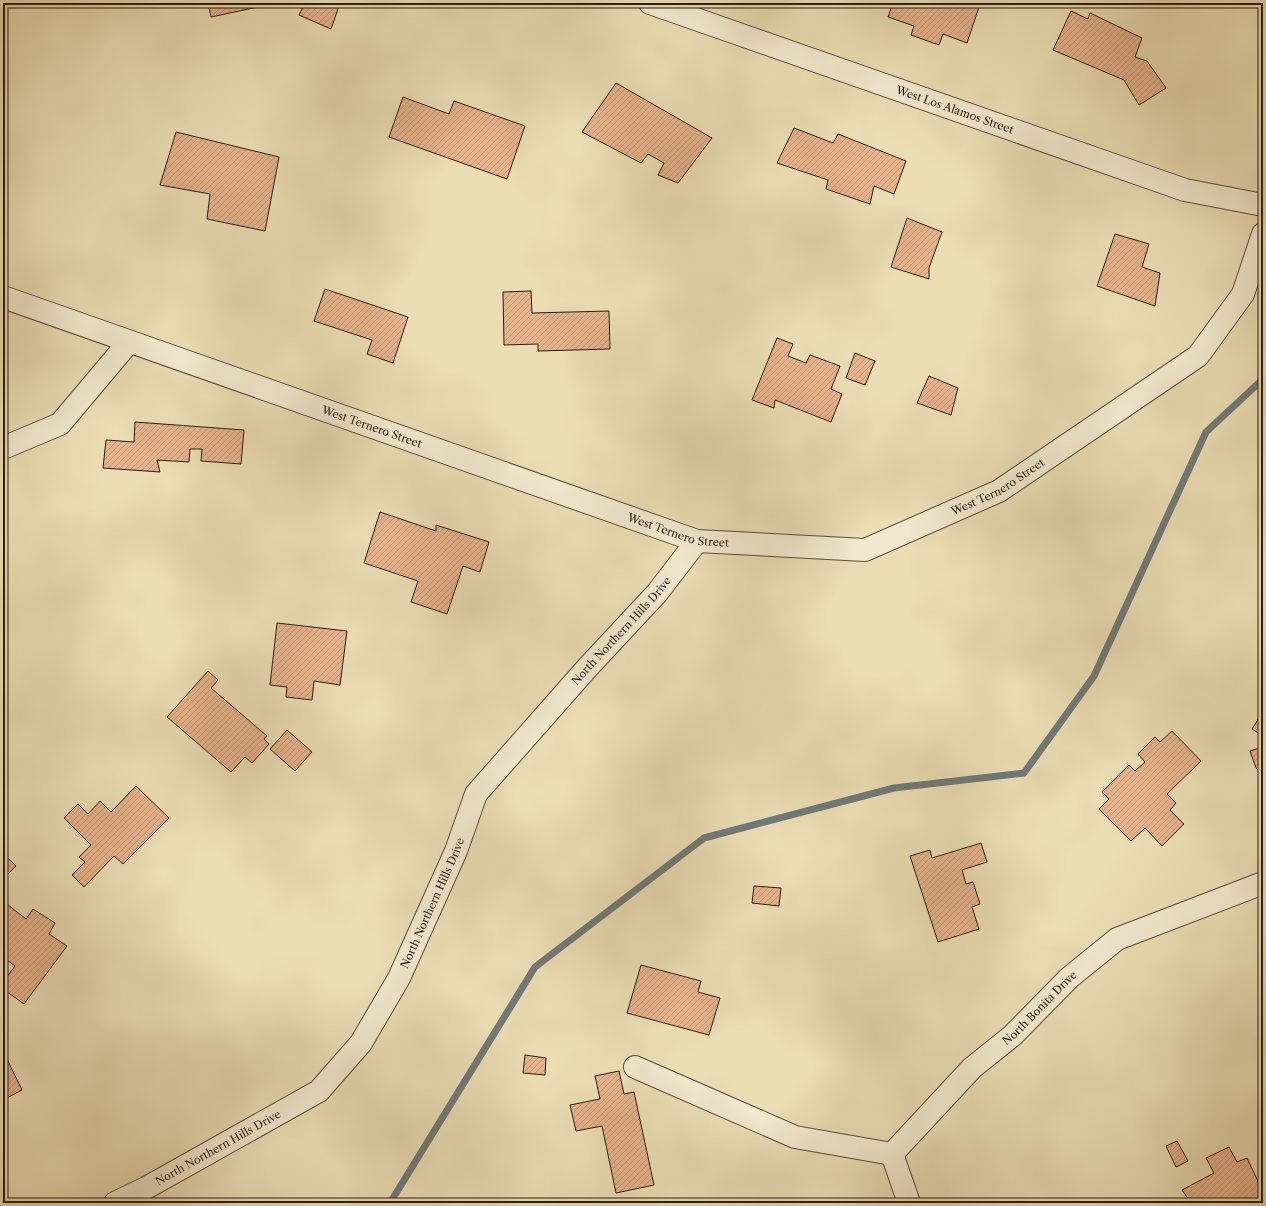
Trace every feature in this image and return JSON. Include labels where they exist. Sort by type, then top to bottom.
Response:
[{"type":"street","name":"West Los Alamos Street","points":[[650,3],[1185,190],[1263,205]]},
{"type":"street","name":"West Ternero Street","points":[[3,297],[697,541],[865,550],[999,491],[1198,356],[1243,294],[1263,234]]},
{"type":"street","points":[[3,448],[60,424],[129,342]]},
{"type":"street","name":"North Northern Hills Drive","points":[[115,1203],[149,1196],[319,1091],[361,1043],[399,978],[456,851],[476,794],[588,667],[657,594],[697,541]]},
{"type":"street","name":"North Bonita Drive","points":[[892,1154],[972,1068],[1013,1035],[1069,978],[1117,939],[1263,884]]},
{"type":"street","points":[[635,1067],[795,1137],[892,1154],[909,1203]]},
{"type":"building","points":[[208,3],[277,3],[211,17]]},
{"type":"building","points":[[305,3],[340,3],[331,29],[299,15]]},
{"type":"building","points":[[893,3],[968,3],[979,7],[967,43],[943,34],[939,45],[911,35],[914,26],[888,17]]},
{"type":"building","points":[[1071,11],[1088,19],[1090,13],[1142,38],[1135,57],[1147,61],[1166,88],[1139,105],[1124,80],[1053,50]]},
{"type":"building","points":[[616,83],[712,138],[678,183],[658,175],[664,163],[648,154],[641,163],[582,132]]},
{"type":"building","points":[[403,97],[449,114],[454,101],[525,126],[507,179],[389,137]]},
{"type":"building","points":[[794,128],[833,143],[838,134],[906,161],[894,194],[874,186],[870,204],[826,189],[828,180],[777,163]]},
{"type":"building","points":[[176,132],[279,157],[265,231],[207,219],[210,194],[160,185]]},
{"type":"building","points":[[907,218],[942,232],[929,268],[929,279],[891,267]]},
{"type":"building","points":[[1115,234],[1149,244],[1142,267],[1160,273],[1155,306],[1097,286]]},
{"type":"building","points":[[325,289],[408,317],[393,363],[367,354],[372,340],[314,321]]},
{"type":"building","points":[[531,291],[532,313],[609,311],[610,349],[538,351],[538,344],[504,345],[503,292]]},
{"type":"building","points":[[777,338],[793,344],[788,356],[806,363],[810,355],[840,366],[831,389],[842,394],[831,422],[775,400],[774,408],[752,400]]},
{"type":"building","points":[[855,353],[875,361],[865,385],[846,378]]},
{"type":"building","points":[[929,376],[958,388],[951,415],[917,403]]},
{"type":"building","points":[[135,422],[244,430],[241,464],[201,461],[202,449],[190,449],[189,462],[157,460],[160,472],[103,468],[106,440],[134,442]]},
{"type":"building","points":[[380,512],[436,531],[436,525],[489,542],[480,572],[463,566],[447,614],[411,602],[418,581],[364,563]]},
{"type":"building","points":[[277,623],[347,631],[340,685],[314,681],[312,700],[286,697],[287,687],[270,685]]},
{"type":"building","points":[[208,671],[218,680],[211,688],[267,736],[264,739],[269,744],[252,763],[245,757],[231,772],[167,717]]},
{"type":"building","points":[[1263,713],[1263,736],[1252,729]]},
{"type":"building","points":[[287,730],[312,752],[295,771],[270,749]]},
{"type":"building","points":[[1172,731],[1201,761],[1167,794],[1176,803],[1170,810],[1184,824],[1162,846],[1145,828],[1131,841],[1099,809],[1109,799],[1102,792],[1129,765],[1135,771],[1145,762],[1138,754],[1155,737],[1160,742]]},
{"type":"building","points":[[1263,747],[1263,775],[1256,768],[1250,751]]},
{"type":"building","points":[[136,786],[169,818],[123,864],[114,856],[84,887],[72,875],[85,862],[79,857],[91,845],[64,818],[78,804],[88,814],[100,801],[111,812]]},
{"type":"building","points":[[981,843],[987,862],[962,870],[966,884],[973,882],[980,904],[972,907],[979,929],[938,942],[910,856],[930,850],[932,858]]},
{"type":"building","points":[[3,853],[16,866],[3,879]]},
{"type":"building","points":[[754,886],[781,888],[779,906],[752,903]]},
{"type":"building","points":[[3,901],[26,919],[33,909],[55,923],[49,934],[67,946],[24,1004],[3,989],[3,982],[15,966],[3,957]]},
{"type":"building","points":[[641,965],[701,981],[698,992],[720,998],[709,1035],[627,1013]]},
{"type":"building","points":[[3,1051],[22,1090],[3,1100]]},
{"type":"building","points":[[525,1055],[546,1058],[545,1075],[523,1073]]},
{"type":"building","points":[[619,1071],[624,1094],[634,1092],[654,1185],[616,1193],[602,1126],[576,1131],[570,1105],[600,1099],[595,1076]]},
{"type":"building","points":[[1177,1141],[1188,1161],[1176,1167],[1166,1146]]},
{"type":"building","points":[[1229,1147],[1237,1162],[1247,1158],[1263,1192],[1263,1203],[1191,1203],[1182,1190],[1214,1173],[1206,1158]]},
{"type":"waterway","points":[[390,1203],[535,967],[704,838],[894,788],[1024,773],[1094,676],[1206,432],[1263,379]]}]
